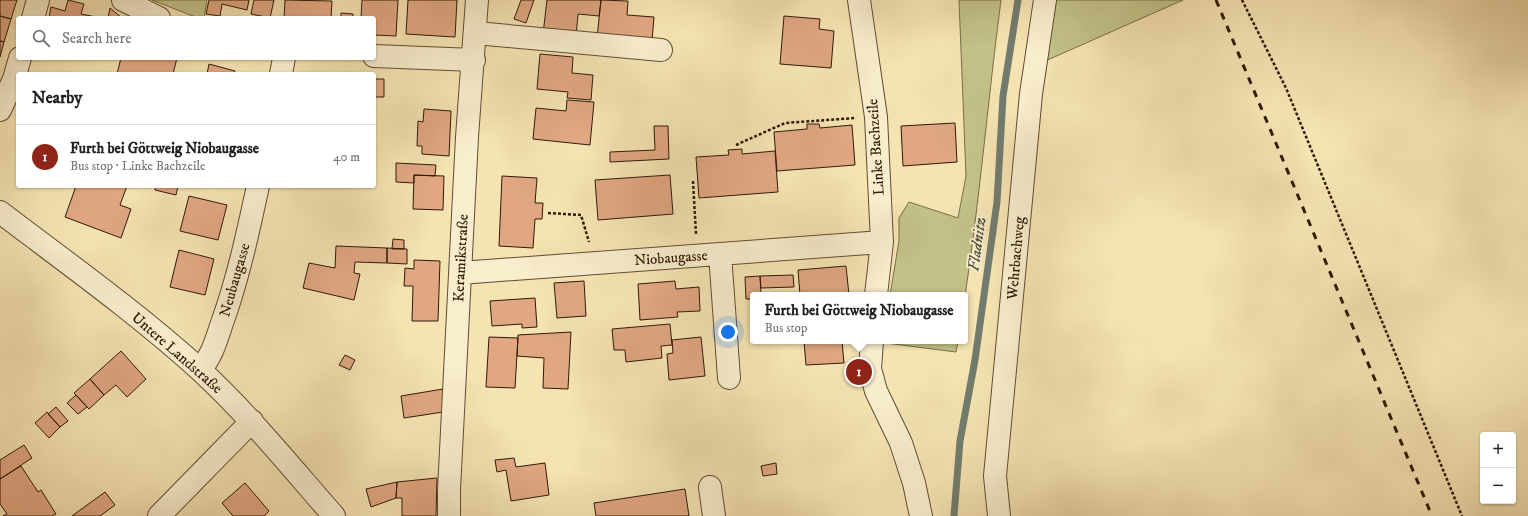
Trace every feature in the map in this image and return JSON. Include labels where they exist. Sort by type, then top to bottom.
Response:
[{"type":"street","points":[[33,16],[38,0]]},
{"type":"street","points":[[122,0],[155,16]]},
{"type":"street","name":"Keramikstraße","points":[[449,516],[449,490],[467,137],[478,0]]},
{"type":"street","name":"Linke Bachzeile","points":[[859,0],[876,117],[882,242],[876,292]]},
{"type":"street","name":"Wehrbachweg","points":[[999,516],[995,476],[1031,94],[1045,0]]},
{"type":"street","points":[[476,33],[661,50]]},
{"type":"street","points":[[376,56],[474,60]]},
{"type":"street","points":[[0,110],[14,79],[19,60]]},
{"type":"street","points":[[281,72],[284,60]]},
{"type":"street","name":"Neubaugasse","points":[[200,370],[210,359],[229,304],[246,243],[258,188]]},
{"type":"street","name":"Untere Landstraße","points":[[0,212],[152,328],[200,370],[252,421],[334,516]]},
{"type":"street","name":"Niobaugasse","points":[[460,273],[882,242]]},
{"type":"street","points":[[720,254],[729,378]]},
{"type":"street","points":[[872,344],[870,369],[876,390],[901,443],[914,483],[921,516]]},
{"type":"street","points":[[159,516],[252,421]]},
{"type":"street","points":[[710,487],[714,516]]},
{"type":"path","points":[[1242,0],[1286,88],[1462,516]]},
{"type":"path","points":[[736,145],[785,123],[876,117]]},
{"type":"path","points":[[693,181],[698,256]]},
{"type":"path","points":[[548,213],[581,215],[595,264]]},
{"type":"green space","points":[[152,0],[207,0],[204,16],[193,16]]},
{"type":"green space","points":[[959,0],[1001,0],[966,292],[890,292],[899,241],[899,218],[909,202],[958,218],[966,176]]},
{"type":"green space","points":[[1052,0],[1183,0],[1043,62]]},
{"type":"green space","points":[[894,344],[957,344],[956,352]]},
{"type":"building","points":[[0,0],[17,0],[11,19],[0,16]]},
{"type":"building","points":[[68,0],[84,4],[81,14],[91,16],[49,16],[51,7],[65,11]]},
{"type":"building","points":[[209,0],[249,0],[247,10],[222,4],[220,16],[206,14]]},
{"type":"building","points":[[254,0],[274,0],[270,16],[251,14]]},
{"type":"building","points":[[285,0],[332,1],[331,16],[284,16]]},
{"type":"building","points":[[362,0],[398,0],[396,36],[376,35],[376,16],[361,16]]},
{"type":"building","points":[[408,0],[457,0],[455,37],[406,34]]},
{"type":"building","points":[[521,0],[534,0],[526,23],[514,19]]},
{"type":"building","points":[[547,0],[601,0],[599,16],[578,14],[576,37],[543,34]]},
{"type":"building","points":[[601,0],[628,1],[627,15],[654,17],[652,41],[597,38]]},
{"type":"building","points":[[110,8],[120,16],[108,16]]},
{"type":"building","points":[[341,13],[353,14],[353,16],[341,16]]},
{"type":"building","points":[[0,16],[11,19],[4,42],[0,41]]},
{"type":"building","points":[[784,16],[820,19],[819,29],[834,31],[831,68],[780,64]]},
{"type":"building","points":[[0,41],[4,42],[0,57]]},
{"type":"building","points":[[540,54],[573,57],[572,73],[593,75],[591,100],[567,98],[568,92],[537,89]]},
{"type":"building","points":[[120,60],[176,60],[174,72],[118,72]]},
{"type":"building","points":[[209,64],[235,71],[235,72],[207,72]]},
{"type":"building","points":[[376,79],[384,79],[384,97],[376,97]]},
{"type":"building","points":[[567,100],[594,102],[590,145],[533,139],[536,108],[566,111]]},
{"type":"building","points":[[424,109],[451,111],[449,156],[422,154],[422,146],[417,146],[418,121],[423,122]]},
{"type":"building","points":[[955,123],[957,162],[903,166],[901,126]]},
{"type":"building","points":[[807,124],[819,124],[820,128],[852,125],[855,165],[777,171],[774,132],[807,129]]},
{"type":"building","points":[[654,126],[668,126],[669,159],[610,162],[610,152],[655,150]]},
{"type":"building","points":[[742,149],[742,154],[775,151],[778,192],[699,198],[696,157],[729,155],[728,150]]},
{"type":"building","points":[[396,163],[436,165],[435,176],[414,175],[414,183],[396,182]]},
{"type":"building","points":[[414,175],[444,176],[443,210],[413,209]]},
{"type":"building","points":[[670,175],[673,214],[598,220],[595,180]]},
{"type":"building","points":[[502,176],[537,178],[535,203],[543,203],[542,219],[535,219],[533,248],[499,246]]},
{"type":"building","points":[[75,188],[126,188],[120,205],[131,209],[121,238],[65,217]]},
{"type":"building","points":[[156,188],[178,188],[176,195],[155,190]]},
{"type":"building","points":[[189,196],[227,205],[218,240],[180,231]]},
{"type":"building","points":[[393,239],[404,240],[404,249],[392,249]]},
{"type":"building","points":[[336,246],[387,248],[387,263],[355,262],[354,273],[360,274],[354,300],[303,288],[309,263],[335,268]]},
{"type":"building","points":[[387,248],[407,249],[407,264],[387,263]]},
{"type":"building","points":[[179,250],[214,259],[205,295],[170,287]]},
{"type":"building","points":[[414,260],[440,261],[438,321],[412,321],[413,286],[404,286],[405,268],[414,269]]},
{"type":"building","points":[[846,266],[849,292],[800,292],[798,270]]},
{"type":"building","points":[[793,275],[794,287],[761,288],[760,276]]},
{"type":"building","points":[[760,276],[761,292],[750,292],[750,299],[746,299],[745,277]]},
{"type":"building","points":[[584,281],[586,316],[557,318],[554,283]]},
{"type":"building","points":[[675,281],[676,289],[699,287],[700,311],[677,312],[678,317],[640,320],[638,284]]},
{"type":"building","points":[[535,298],[537,327],[522,328],[522,324],[492,326],[490,301]]},
{"type":"building","points":[[670,324],[672,345],[661,346],[662,358],[626,362],[625,350],[614,350],[612,329]]},
{"type":"building","points":[[571,332],[568,389],[543,388],[544,358],[517,356],[518,335]]},
{"type":"building","points":[[489,337],[518,338],[515,388],[486,387]]},
{"type":"building","points":[[701,337],[705,376],[669,380],[667,354],[673,353],[672,340]]},
{"type":"building","points":[[804,344],[842,344],[844,363],[806,365]]},
{"type":"building","points":[[121,351],[146,379],[127,397],[116,385],[104,395],[90,379]]},
{"type":"building","points":[[345,355],[355,360],[350,370],[339,365]]},
{"type":"building","points":[[90,379],[104,395],[89,409],[74,393]]},
{"type":"building","points":[[443,389],[443,412],[404,418],[401,396]]},
{"type":"building","points":[[76,395],[87,407],[78,414],[67,403]]},
{"type":"building","points":[[56,407],[68,421],[60,427],[48,414]]},
{"type":"building","points":[[47,412],[60,427],[49,438],[35,423]]},
{"type":"building","points":[[24,445],[32,458],[0,479],[0,460]]},
{"type":"building","points":[[514,458],[516,467],[545,463],[549,495],[511,501],[506,470],[497,472],[495,460]]},
{"type":"building","points":[[776,463],[777,474],[763,476],[761,466]]},
{"type":"building","points":[[21,466],[38,492],[41,490],[56,514],[52,516],[3,516],[7,514],[0,504],[0,479]]},
{"type":"building","points":[[437,478],[436,516],[402,516],[402,498],[396,498],[397,482]]},
{"type":"building","points":[[397,482],[396,498],[371,507],[366,489]]},
{"type":"building","points":[[245,483],[269,511],[264,516],[233,516],[222,503]]},
{"type":"building","points":[[685,489],[689,516],[596,516],[594,503]]},
{"type":"building","points":[[105,492],[115,505],[100,516],[72,516]]},
{"type":"waterway","name":"Fladnitz","points":[[954,516],[960,441],[975,360],[997,202],[1003,96],[1018,0]]},
{"type":"railway","points":[[1216,0],[1432,516]]},
{"type":"place","name":"Furth bei Göttweig Niobaugasse","points":[[859,372]]}]
